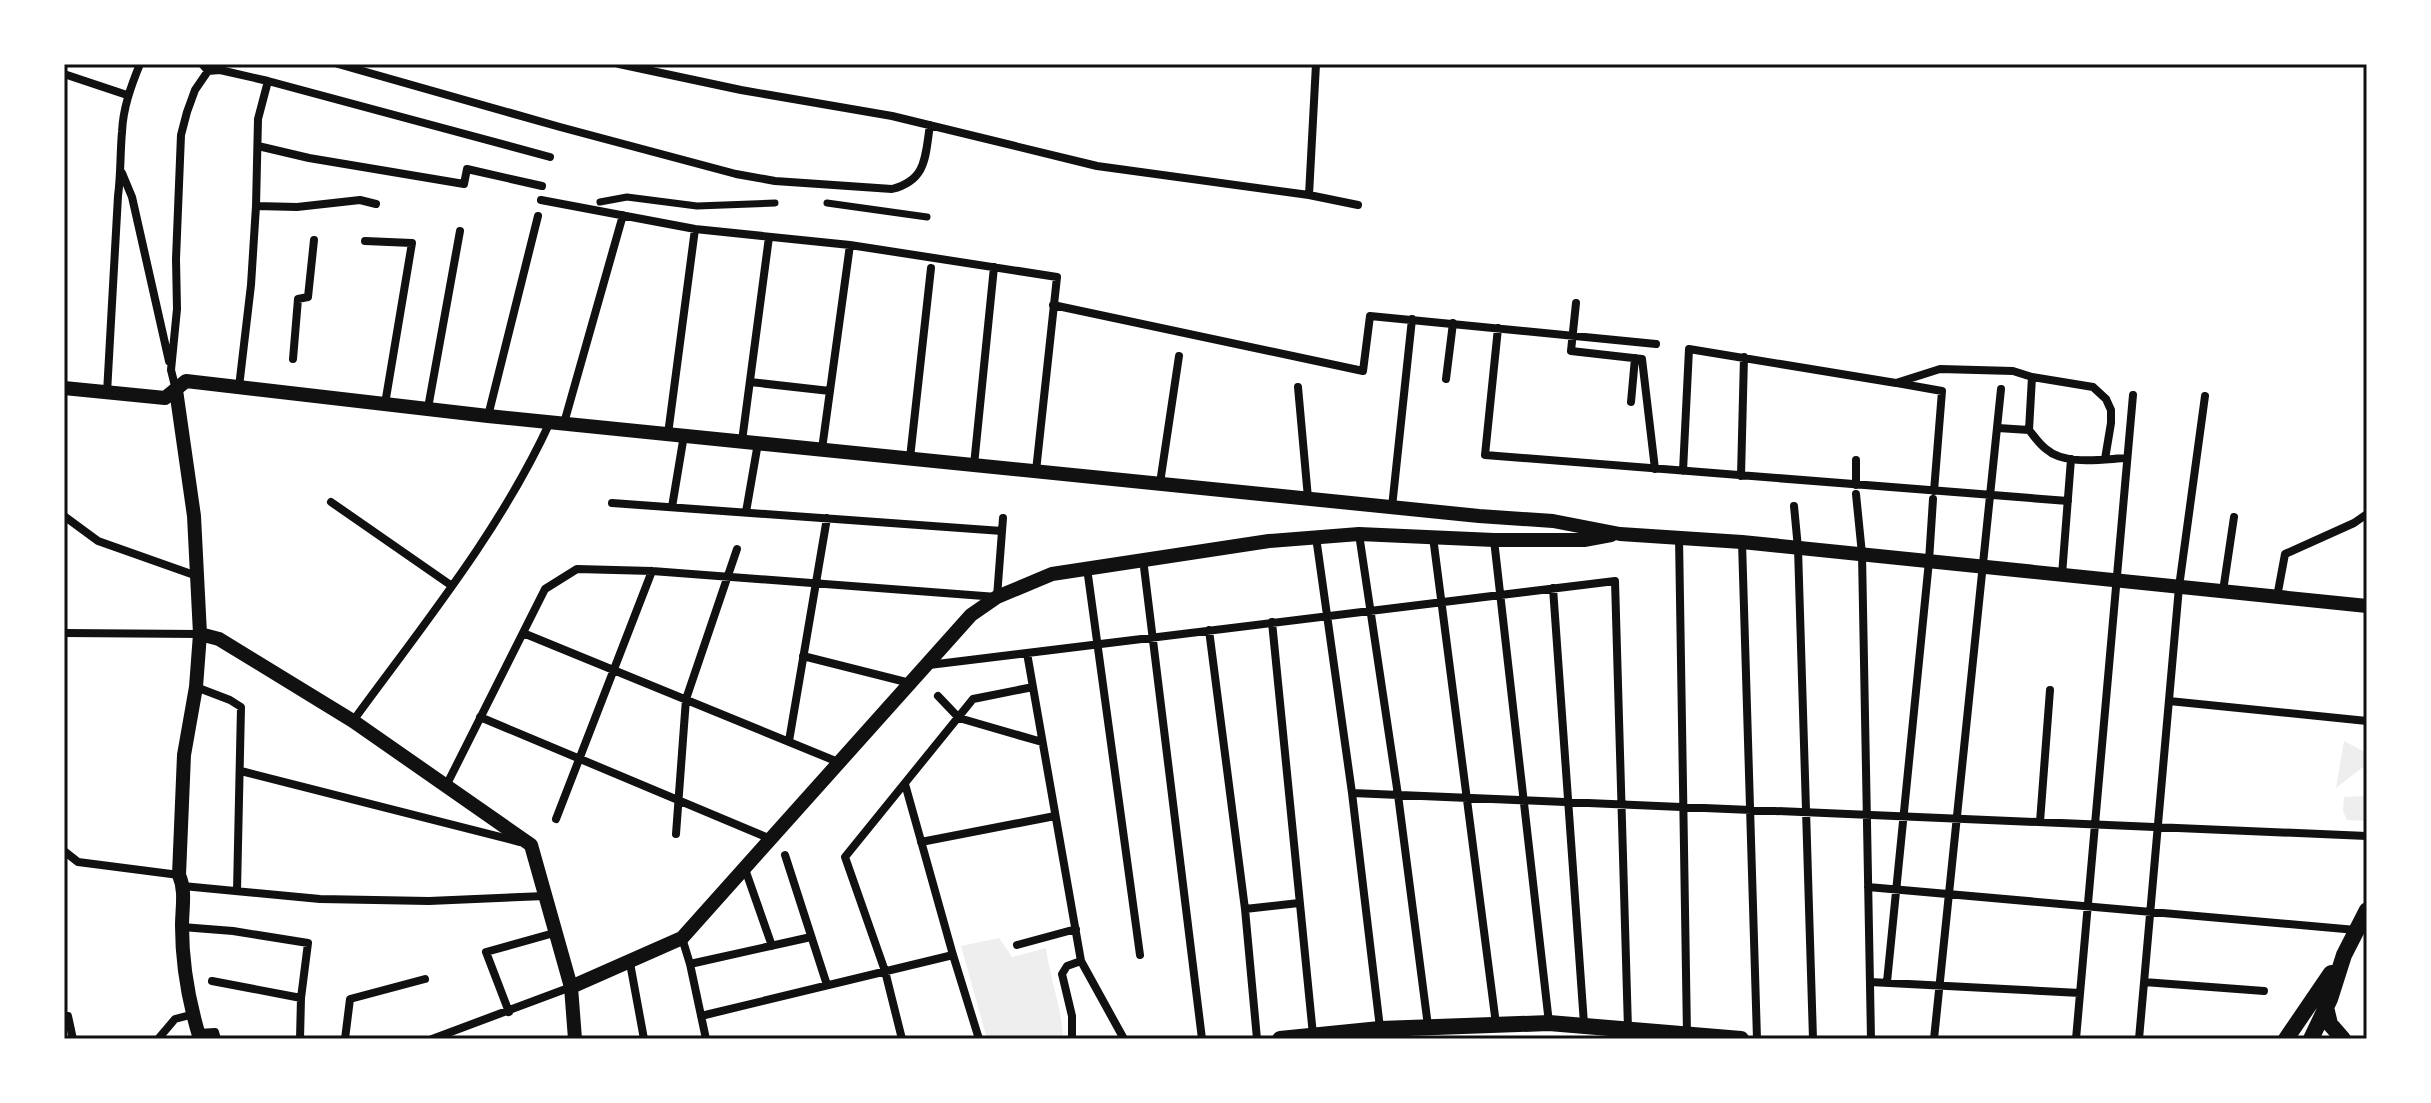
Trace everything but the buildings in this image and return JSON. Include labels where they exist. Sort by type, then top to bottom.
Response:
[{"type":"main road","points":[[2302,1039],[2302,1030],[2319,1005],[2367,910]]},
{"type":"main road","points":[[2286,1039],[2319,1005]]},
{"type":"main road","points":[[2311,1039],[2319,1005]]},
{"type":"main road","points":[[2319,1005],[2343,1039]]},
{"type":"main road","points":[[1280,1039],[1428,1026],[1549,1023],[1741,1039]]},
{"type":"street","points":[[107,393],[118,196],[122,173],[122,130],[127,95],[140,64]]},
{"type":"street","points":[[338,64],[560,127],[736,174],[775,181],[892,189],[907,185],[918,176],[924,161],[930,125]]},
{"type":"street","points":[[619,64],[741,90],[892,116],[1097,166],[1309,195],[1358,205]]},
{"type":"street","points":[[1309,195],[1316,64]]},
{"type":"street","points":[[171,370],[177,309],[181,135],[205,67],[550,157]]},
{"type":"street","points":[[64,74],[127,95]]},
{"type":"street","points":[[239,387],[251,285],[258,119],[268,81]]},
{"type":"street","points":[[258,146],[309,158],[464,184],[467,169],[542,186]]},
{"type":"street","points":[[122,173],[132,197],[176,390],[194,516],[200,634],[196,687],[184,755],[182,927],[186,978],[199,1036],[215,1032],[217,1039]]},
{"type":"street","points":[[600,202],[627,197],[697,206],[775,203]]},
{"type":"street","points":[[256,206],[297,207],[360,200],[376,204]]},
{"type":"street","points":[[541,200],[695,229],[850,245],[1057,277],[1036,471]]},
{"type":"street","points":[[827,203],[927,217]]},
{"type":"street","points":[[353,721],[452,586],[509,502],[557,422],[623,215]]},
{"type":"street","points":[[488,416],[538,216]]},
{"type":"street","points":[[668,434],[695,229]]},
{"type":"street","points":[[428,408],[460,231]]},
{"type":"street","points":[[742,441],[769,237]]},
{"type":"street","points":[[293,359],[298,299],[308,297],[314,240]]},
{"type":"street","points":[[365,241],[412,243],[385,404]]},
{"type":"street","points":[[822,449],[850,245]]},
{"type":"street","points":[[974,465],[994,267]]},
{"type":"street","points":[[910,458],[931,268]]},
{"type":"street","points":[[1576,303],[1571,351],[1642,359],[1655,469]]},
{"type":"street","points":[[1053,305],[1363,371],[1370,316],[1656,344]]},
{"type":"street","points":[[1392,507],[1412,319]]},
{"type":"street","points":[[1446,379],[1453,323]]},
{"type":"street","points":[[1498,328],[1485,455],[1741,476],[1856,490],[2068,501]]},
{"type":"street","points":[[1683,471],[1689,349],[1942,391],[1929,561],[1887,982]]},
{"type":"street","points":[[1160,483],[1179,356]]},
{"type":"street","points":[[1741,476],[1744,357]]},
{"type":"street","points":[[1631,402],[1635,358]]},
{"type":"street","points":[[1896,383],[1940,369],[2013,371],[2093,387],[2106,399],[2111,410],[2105,459]]},
{"type":"street","points":[[2032,377],[2029,430],[2044,448],[2054,455],[2071,459],[2127,458]]},
{"type":"street","points":[[64,388],[165,398],[186,381],[239,387],[290,387],[385,404],[488,416],[1553,521],[1620,534],[1742,542],[2367,606]]},
{"type":"street","points":[[750,382],[830,391]]},
{"type":"street","points":[[1298,387],[1308,498]]},
{"type":"street","points":[[1934,1039],[2001,389]]},
{"type":"street","points":[[2076,1039],[2133,395]]},
{"type":"street","points":[[2139,1039],[2179,587],[2205,396]]},
{"type":"street","points":[[1998,428],[2029,430]]},
{"type":"street","points":[[672,507],[684,435]]},
{"type":"street","points":[[746,512],[758,443]]},
{"type":"street","points":[[2062,575],[2071,459]]},
{"type":"street","points":[[1856,460],[1862,554],[1871,1039]]},
{"type":"street","points":[[331,502],[452,586]]},
{"type":"street","points":[[612,503],[1002,531]]},
{"type":"street","points":[[1794,506],[1798,548],[1813,1039]]},
{"type":"street","points":[[2277,597],[2285,554],[2367,514]]},
{"type":"street","points":[[64,516],[98,541],[198,577]]},
{"type":"street","points":[[2223,591],[2234,517]]},
{"type":"street","points":[[789,741],[827,518]]},
{"type":"street","points":[[997,597],[1003,518]]},
{"type":"street","points":[[432,1039],[556,994],[682,938],[971,615],[997,597],[1052,574],[1316,537],[1359,534],[1584,540],[1620,534]]},
{"type":"street","points":[[1359,534],[1428,1026]]},
{"type":"street","points":[[1679,536],[1687,1035]]},
{"type":"street","points":[[1316,537],[1352,793],[1380,1029]]},
{"type":"street","points":[[1433,537],[1496,1024]]},
{"type":"street","points":[[1494,540],[1549,1023]]},
{"type":"street","points":[[1742,542],[1757,1039]]},
{"type":"street","points":[[676,834],[686,699],[737,549]]},
{"type":"street","points":[[1143,559],[1202,1039]]},
{"type":"street","points":[[1087,568],[1140,955]]},
{"type":"street","points":[[446,786],[545,589],[577,569],[652,571],[997,597]]},
{"type":"street","points":[[556,819],[652,571]]},
{"type":"street","points":[[926,665],[1615,581],[1628,1029]]},
{"type":"street","points":[[1553,588],[1584,1024]]},
{"type":"street","points":[[1272,622],[1313,1036]]},
{"type":"street","points":[[1209,630],[1245,909],[1257,1039]]},
{"type":"street","points":[[64,633],[200,634],[219,639],[353,721],[531,845],[571,987],[575,1039]]},
{"type":"street","points":[[523,633],[838,762]]},
{"type":"street","points":[[1027,653],[1081,961],[1124,1039]]},
{"type":"street","points":[[803,656],[910,683]]},
{"type":"street","points":[[196,687],[241,707],[237,891]]},
{"type":"street","points":[[902,1039],[885,971],[845,857],[973,699],[1033,687]]},
{"type":"street","points":[[2040,822],[2050,690]]},
{"type":"street","points":[[938,696],[959,718],[1042,742]]},
{"type":"street","points":[[2169,701],[2367,721]]},
{"type":"street","points":[[480,717],[771,839]]},
{"type":"street","points":[[241,771],[531,845]]},
{"type":"street","points":[[905,784],[979,1039]]},
{"type":"street","points":[[1352,793],[2367,836]]},
{"type":"street","points":[[921,842],[1055,816]]},
{"type":"street","points":[[64,851],[78,862],[237,891],[320,899],[429,901],[545,896]]},
{"type":"street","points":[[785,855],[827,985]]},
{"type":"street","points":[[745,869],[772,946]]},
{"type":"street","points":[[1868,887],[2357,930]]},
{"type":"street","points":[[1245,909],[1299,903]]},
{"type":"street","points":[[182,927],[233,931],[308,943],[301,998],[300,1039]]},
{"type":"street","points":[[1017,945],[1076,929]]},
{"type":"street","points":[[509,1012],[486,952],[554,933]]},
{"type":"street","points":[[690,964],[811,937]]},
{"type":"street","points":[[682,938],[706,1039]]},
{"type":"street","points":[[701,1016],[953,955]]},
{"type":"street","points":[[1072,1039],[1072,1016],[1062,974],[1067,966],[1081,961]]},
{"type":"street","points":[[630,963],[644,1039]]},
{"type":"street","points":[[345,1039],[350,999],[425,979]]},
{"type":"street","points":[[212,981],[301,998]]},
{"type":"street","points":[[1870,982],[2080,993]]},
{"type":"street","points":[[2144,982],[2264,991]]},
{"type":"street","points":[[158,1039],[175,1019],[194,1014]]},
{"type":"street","points":[[68,1016],[73,1039]]},
{"type":"shaded area","points":[[2344,741],[2367,753],[2367,764],[2336,788]]},
{"type":"shaded area","points":[[2367,796],[2367,821],[2347,820],[2343,811],[2344,797]]},
{"type":"shaded area","points":[[999,938],[1012,957],[1046,948],[1063,1039],[987,1039],[961,946]]}]
